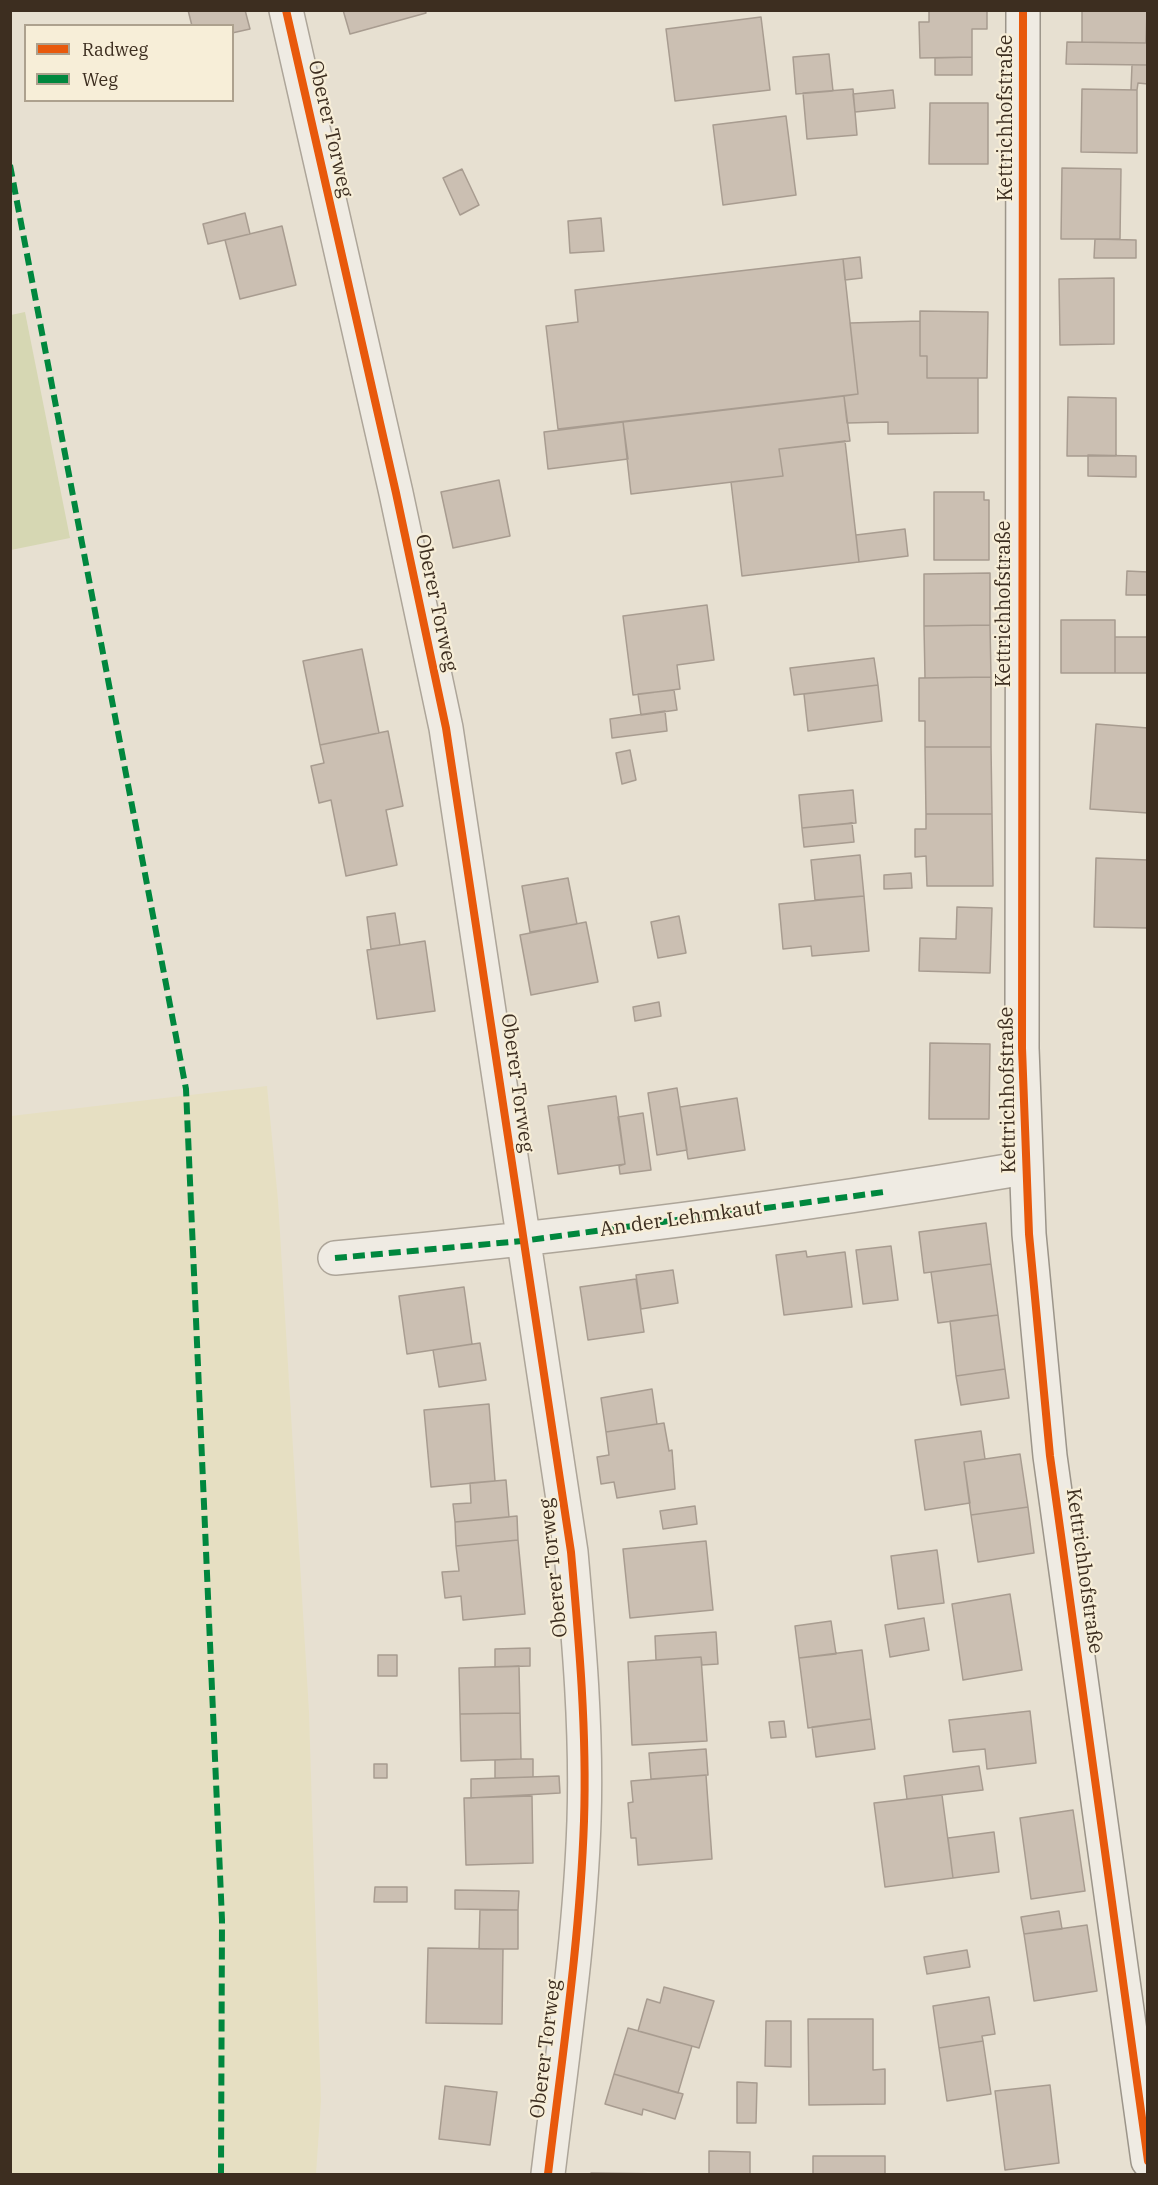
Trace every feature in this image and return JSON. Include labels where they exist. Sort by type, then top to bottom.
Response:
[{"type":"street","name":"Oberer Torweg","points":[[286,10],[396,493],[446,728],[522,1241],[571,1552],[581,1662],[584,1750],[579,1912],[548,2175]]},
{"type":"street","name":"Kettrichhofstraße","points":[[1023,10],[1021,675],[1025,1168],[1036,1324],[1050,1456],[1148,2161]]},
{"type":"street","name":"An der Lehmkaut","points":[[335,1258],[522,1241],[884,1192],[1025,1168]]},
{"type":"shaded area","points":[[267,1086],[278,1200],[309,1712],[321,2101],[316,2174],[11,2174],[11,1116]]},
{"type":"green space","points":[[25,312],[70,538],[11,550],[11,315]]},
{"type":"building","points":[[188,10],[245,10],[250,29],[234,33],[234,24],[192,24]]},
{"type":"building","points":[[343,10],[425,10],[426,13],[350,34]]},
{"type":"building","points":[[929,10],[987,10],[987,29],[972,29],[972,57],[920,58],[919,22],[929,22]]},
{"type":"building","points":[[1082,10],[1147,10],[1146,43],[1082,42]]},
{"type":"building","points":[[761,17],[770,90],[675,101],[666,29]]},
{"type":"building","points":[[1067,42],[1148,43],[1148,65],[1066,64]]},
{"type":"building","points":[[829,54],[833,91],[796,94],[793,57]]},
{"type":"building","points":[[972,57],[972,75],[935,75],[935,58]]},
{"type":"building","points":[[1132,65],[1148,65],[1148,84],[1138,83],[1137,90],[1131,90]]},
{"type":"building","points":[[853,89],[857,135],[807,139],[803,93]]},
{"type":"building","points":[[1082,89],[1137,90],[1137,153],[1081,152]]},
{"type":"building","points":[[893,90],[895,108],[855,112],[853,94]]},
{"type":"building","points":[[930,103],[988,103],[988,164],[929,164]]},
{"type":"building","points":[[786,116],[796,195],[723,205],[713,125]]},
{"type":"building","points":[[1062,168],[1121,169],[1120,239],[1061,239]]},
{"type":"building","points":[[462,169],[479,205],[460,215],[443,178]]},
{"type":"building","points":[[245,213],[250,234],[208,244],[203,224]]},
{"type":"building","points":[[601,218],[604,251],[570,253],[568,221]]},
{"type":"building","points":[[282,226],[296,285],[240,299],[225,240]]},
{"type":"building","points":[[1095,239],[1136,240],[1136,258],[1094,258]]},
{"type":"building","points":[[860,257],[862,278],[845,280],[843,259]]},
{"type":"building","points":[[843,259],[858,394],[558,429],[546,326],[578,322],[575,290]]},
{"type":"building","points":[[1114,278],[1114,344],[1060,345],[1059,279]]},
{"type":"building","points":[[920,311],[988,312],[987,378],[927,378],[927,356],[920,356]]},
{"type":"building","points":[[920,321],[920,356],[927,356],[927,378],[978,378],[978,433],[888,434],[888,422],[847,423],[844,396],[858,394],[850,323]]},
{"type":"building","points":[[844,396],[850,441],[779,449],[783,476],[631,494],[623,422]]},
{"type":"building","points":[[1068,397],[1116,398],[1116,456],[1067,456]]},
{"type":"building","points":[[623,422],[628,459],[548,469],[544,432]]},
{"type":"building","points":[[845,441],[859,562],[742,576],[731,482],[783,476],[779,449]]},
{"type":"building","points":[[1088,455],[1136,456],[1136,477],[1088,476]]},
{"type":"building","points":[[499,480],[510,536],[453,548],[441,492]]},
{"type":"building","points":[[934,492],[984,492],[984,500],[989,500],[989,560],[934,560]]},
{"type":"building","points":[[905,529],[908,556],[859,562],[856,535]]},
{"type":"building","points":[[1127,571],[1148,572],[1148,595],[1126,595]]},
{"type":"building","points":[[990,573],[990,625],[924,626],[924,574]]},
{"type":"building","points":[[707,605],[714,660],[677,665],[680,689],[633,695],[623,616]]},
{"type":"building","points":[[1061,620],[1115,620],[1115,673],[1061,673]]},
{"type":"building","points":[[990,625],[991,677],[925,678],[924,626]]},
{"type":"building","points":[[1115,637],[1148,637],[1148,673],[1115,673]]},
{"type":"building","points":[[362,649],[379,733],[320,745],[303,661]]},
{"type":"building","points":[[874,658],[878,685],[794,695],[790,668]]},
{"type":"building","points":[[991,677],[991,747],[925,747],[925,721],[919,721],[919,678]]},
{"type":"building","points":[[878,685],[882,721],[808,731],[804,694]]},
{"type":"building","points":[[674,690],[677,710],[641,715],[638,694]]},
{"type":"building","points":[[665,711],[667,731],[612,738],[610,719]]},
{"type":"building","points":[[1096,724],[1148,728],[1148,813],[1090,809]]},
{"type":"building","points":[[388,731],[403,806],[386,810],[397,865],[346,876],[331,800],[319,803],[311,766],[324,763],[320,745]]},
{"type":"building","points":[[925,747],[991,747],[992,814],[926,814]]},
{"type":"building","points":[[630,750],[636,780],[622,784],[616,753]]},
{"type":"building","points":[[853,790],[856,823],[802,828],[799,795]]},
{"type":"building","points":[[926,814],[992,814],[993,886],[927,886],[926,856],[915,857],[915,829],[926,829]]},
{"type":"building","points":[[852,823],[854,842],[804,847],[802,828]]},
{"type":"building","points":[[860,855],[864,896],[815,900],[811,860]]},
{"type":"building","points":[[1096,858],[1148,860],[1148,928],[1094,927]]},
{"type":"building","points":[[911,873],[912,888],[884,889],[884,875]]},
{"type":"building","points":[[568,878],[577,924],[530,932],[522,886]]},
{"type":"building","points":[[864,896],[869,951],[812,956],[811,946],[783,949],[779,904]]},
{"type":"building","points":[[957,907],[992,908],[990,973],[919,971],[920,938],[956,939]]},
{"type":"building","points":[[395,913],[400,945],[371,949],[367,917]]},
{"type":"building","points":[[679,916],[686,953],[658,958],[651,922]]},
{"type":"building","points":[[586,922],[598,982],[531,995],[520,935]]},
{"type":"building","points":[[425,941],[435,1011],[377,1019],[367,950]]},
{"type":"building","points":[[659,1002],[661,1016],[635,1021],[633,1007]]},
{"type":"building","points":[[930,1043],[990,1044],[989,1119],[929,1119]]},
{"type":"building","points":[[677,1088],[687,1150],[657,1155],[648,1093]]},
{"type":"building","points":[[616,1096],[625,1164],[558,1174],[548,1106]]},
{"type":"building","points":[[737,1098],[745,1150],[688,1159],[680,1107]]},
{"type":"building","points":[[643,1113],[651,1170],[620,1174],[619,1166],[625,1164],[618,1117]]},
{"type":"building","points":[[986,1223],[991,1264],[924,1273],[919,1232]]},
{"type":"building","points":[[891,1246],[898,1300],[863,1304],[856,1250]]},
{"type":"building","points":[[806,1251],[807,1257],[845,1252],[852,1307],[784,1315],[776,1255]]},
{"type":"building","points":[[991,1264],[998,1315],[938,1323],[931,1272]]},
{"type":"building","points":[[673,1270],[678,1303],[641,1309],[636,1275]]},
{"type":"building","points":[[636,1279],[644,1332],[588,1340],[580,1287]]},
{"type":"building","points":[[464,1287],[472,1344],[407,1354],[399,1296]]},
{"type":"building","points":[[998,1315],[1005,1369],[956,1376],[950,1321]]},
{"type":"building","points":[[480,1343],[486,1380],[439,1387],[433,1350]]},
{"type":"building","points":[[1005,1369],[1009,1398],[961,1405],[956,1376]]},
{"type":"building","points":[[652,1389],[657,1424],[606,1432],[601,1398]]},
{"type":"building","points":[[489,1404],[495,1481],[431,1487],[424,1410]]},
{"type":"building","points":[[664,1423],[669,1451],[672,1450],[675,1489],[617,1498],[614,1482],[601,1484],[597,1457],[609,1455],[606,1432]]},
{"type":"building","points":[[981,1431],[985,1459],[964,1462],[970,1503],[925,1510],[915,1440]]},
{"type":"building","points":[[1020,1454],[1028,1507],[971,1515],[964,1462]]},
{"type":"building","points":[[506,1480],[509,1517],[455,1522],[453,1504],[471,1503],[470,1483]]},
{"type":"building","points":[[695,1506],[697,1524],[663,1529],[660,1511]]},
{"type":"building","points":[[1028,1507],[1034,1553],[978,1562],[971,1515]]},
{"type":"building","points":[[517,1516],[518,1540],[456,1546],[455,1522]]},
{"type":"building","points":[[518,1540],[525,1614],[463,1620],[461,1596],[445,1598],[442,1572],[459,1571],[456,1546]]},
{"type":"building","points":[[706,1541],[713,1610],[630,1618],[623,1549]]},
{"type":"building","points":[[937,1550],[944,1603],[898,1609],[891,1556]]},
{"type":"building","points":[[1010,1594],[1022,1670],[963,1680],[952,1604]]},
{"type":"building","points":[[924,1618],[929,1650],[890,1657],[885,1625]]},
{"type":"building","points":[[831,1621],[836,1654],[799,1658],[795,1626]]},
{"type":"building","points":[[716,1632],[718,1664],[702,1665],[701,1657],[656,1660],[655,1636]]},
{"type":"building","points":[[530,1648],[530,1666],[495,1667],[495,1649]]},
{"type":"building","points":[[862,1650],[871,1719],[808,1728],[799,1658]]},
{"type":"building","points":[[378,1655],[397,1655],[397,1676],[378,1676]]},
{"type":"building","points":[[701,1657],[707,1741],[632,1745],[628,1662]]},
{"type":"building","points":[[519,1666],[520,1713],[460,1714],[459,1668]]},
{"type":"building","points":[[1030,1711],[1036,1763],[987,1769],[985,1749],[953,1752],[949,1720]]},
{"type":"building","points":[[520,1713],[521,1759],[461,1761],[460,1714]]},
{"type":"building","points":[[871,1719],[875,1749],[816,1757],[812,1727]]},
{"type":"building","points":[[784,1721],[786,1737],[771,1738],[769,1722]]},
{"type":"building","points":[[706,1749],[708,1775],[651,1779],[649,1753]]},
{"type":"building","points":[[533,1759],[533,1777],[495,1778],[495,1760]]},
{"type":"building","points":[[374,1764],[387,1764],[387,1778],[374,1778]]},
{"type":"building","points":[[979,1766],[983,1790],[907,1799],[904,1776]]},
{"type":"building","points":[[706,1775],[712,1859],[638,1865],[636,1838],[631,1838],[628,1803],[633,1802],[631,1781]]},
{"type":"building","points":[[559,1776],[560,1793],[471,1798],[471,1779]]},
{"type":"building","points":[[942,1795],[953,1878],[885,1887],[874,1803]]},
{"type":"building","points":[[532,1796],[533,1863],[466,1865],[464,1798]]},
{"type":"building","points":[[1073,1810],[1085,1891],[1031,1899],[1020,1818]]},
{"type":"building","points":[[994,1832],[999,1872],[953,1878],[948,1838]]},
{"type":"building","points":[[375,1887],[407,1887],[407,1902],[374,1902]]},
{"type":"building","points":[[455,1890],[519,1891],[518,1910],[455,1909]]},
{"type":"building","points":[[480,1910],[518,1910],[518,1949],[479,1949]]},
{"type":"building","points":[[1059,1911],[1062,1929],[1024,1934],[1021,1917]]},
{"type":"building","points":[[1087,1925],[1097,1991],[1034,2001],[1024,1934]]},
{"type":"building","points":[[428,1948],[503,1949],[502,2024],[426,2023]]},
{"type":"building","points":[[967,1950],[970,1967],[927,1974],[924,1957]]},
{"type":"building","points":[[664,1987],[714,2001],[699,2048],[638,2031],[647,1999],[660,2003]]},
{"type":"building","points":[[989,1997],[995,2034],[982,2036],[983,2041],[939,2048],[933,2006]]},
{"type":"building","points":[[808,2019],[873,2019],[873,2070],[885,2069],[885,2104],[809,2105]]},
{"type":"building","points":[[766,2021],[791,2021],[791,2067],[765,2066]]},
{"type":"building","points":[[628,2028],[692,2046],[678,2093],[614,2074]]},
{"type":"building","points":[[983,2041],[991,2094],[947,2101],[939,2048]]},
{"type":"building","points":[[614,2074],[683,2094],[675,2119],[643,2109],[642,2115],[605,2104]]},
{"type":"building","points":[[737,2082],[757,2083],[756,2123],[737,2123]]},
{"type":"building","points":[[1050,2085],[1059,2163],[1005,2170],[995,2091]]},
{"type":"building","points":[[445,2086],[497,2092],[490,2145],[439,2139]]},
{"type":"building","points":[[709,2151],[750,2152],[750,2174],[709,2174]]},
{"type":"building","points":[[813,2156],[885,2156],[885,2174],[813,2174]]},
{"type":"building","points":[[591,2173],[668,2174],[591,2174]]},
{"type":"marked path","points":[[10,165],[186,1089],[222,1920],[221,2174]]},
{"type":"marked path","points":[[335,1258],[522,1241],[884,1192]]},
{"type":"cycle path","points":[[286,10],[396,493],[446,728],[571,1552],[583,1720],[584,1821],[575,1954],[548,2174]]},
{"type":"cycle path","points":[[1023,10],[1022,1048],[1029,1234],[1050,1456],[1148,2161]]}]
